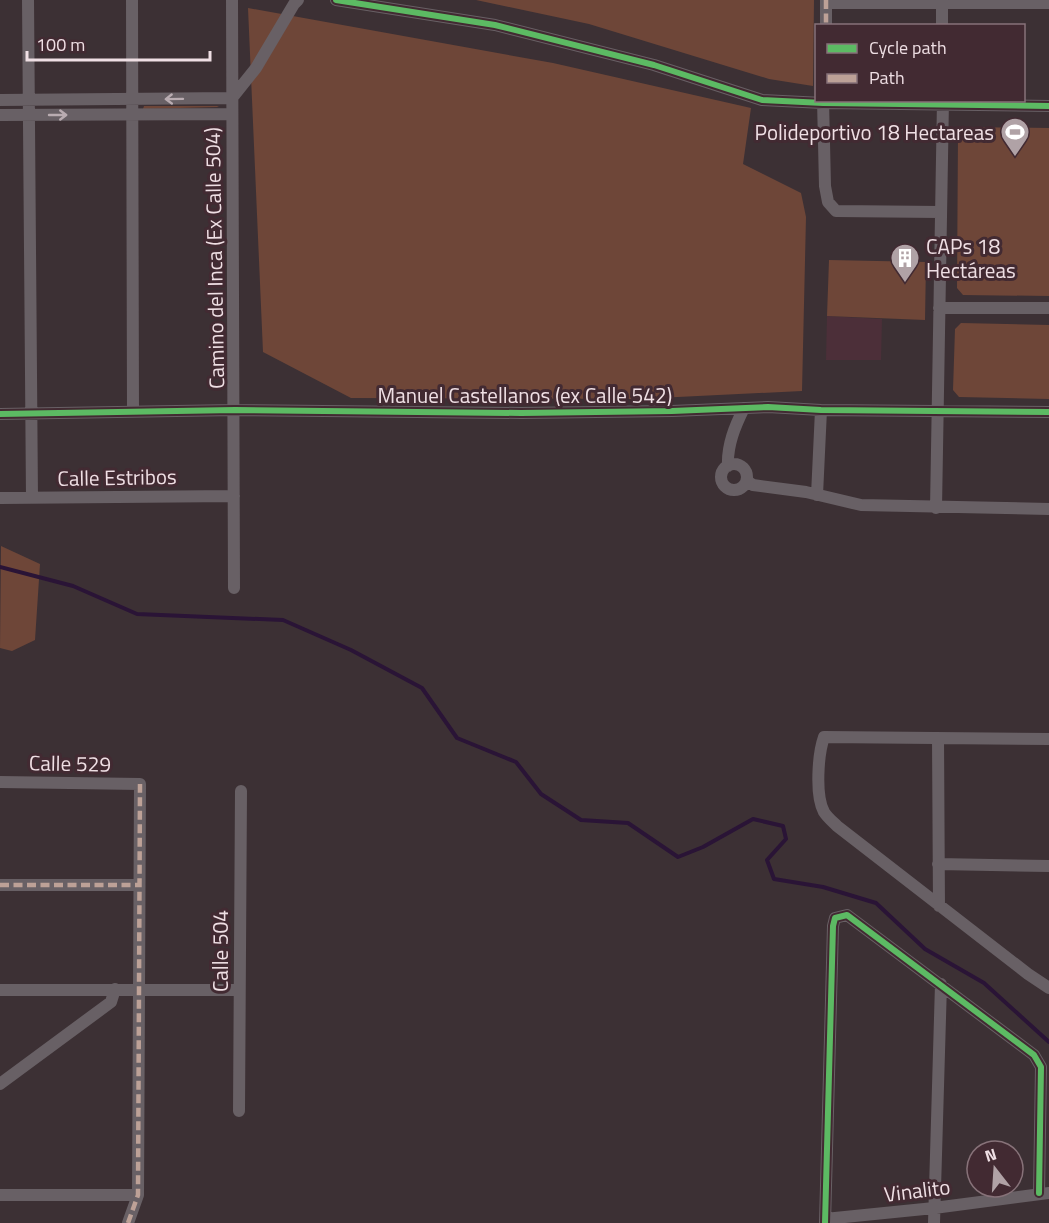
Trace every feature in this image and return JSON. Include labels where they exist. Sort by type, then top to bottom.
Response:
[{"type":"street","points":[[28,0],[32,498]]},
{"type":"street","points":[[132,0],[133,411]]},
{"type":"street","name":"Camino del Inca (Ex Calle 504)","points":[[232,0],[234,588]]},
{"type":"street","points":[[0,100],[232,98],[256,68],[298,0]]},
{"type":"street","points":[[336,0],[368,3],[495,25],[654,65],[762,100],[815,102]]},
{"type":"street","points":[[826,24],[826,2],[1049,3]]},
{"type":"street","points":[[942,2],[942,24]]},
{"type":"street","points":[[940,212],[836,211],[828,202],[825,186],[823,102],[1049,106]]},
{"type":"street","points":[[936,508],[943,103]]},
{"type":"street","points":[[0,115],[232,114]]},
{"type":"street","points":[[939,308],[1049,308]]},
{"type":"street","name":"Manuel Castellanos (ex Calle 542)","points":[[0,414],[235,410],[521,413],[768,407],[821,410],[1049,412]]},
{"type":"street","points":[[744,408],[727,451],[728,466],[721,476],[726,487],[734,490],[738,490],[747,481]]},
{"type":"street","points":[[812,494],[821,410]]},
{"type":"street","points":[[728,466],[741,466],[746,473],[747,481],[753,485],[812,494],[861,505],[1049,509]]},
{"type":"street","name":"Calle Estribos","points":[[0,498],[234,496]]},
{"type":"street","points":[[1049,740],[824,737],[820,750],[819,799],[824,813],[837,826],[1049,988]]},
{"type":"street","points":[[938,738],[939,906]]},
{"type":"street","name":"Calle 529","points":[[0,782],[140,784],[140,885]]},
{"type":"street","name":"Calle 504","points":[[239,1111],[241,791]]},
{"type":"street","points":[[938,864],[1049,866]]},
{"type":"street","points":[[0,885],[140,885],[138,1195],[128,1223]]},
{"type":"street","points":[[825,1221],[833,926],[835,918],[847,915],[1034,1055],[1041,1067],[1044,1193]]},
{"type":"street","points":[[934,1223],[941,984]]},
{"type":"street","points":[[0,1084],[111,1002],[115,989]]},
{"type":"street","points":[[0,990],[239,990]]},
{"type":"street","name":"Vinalito","points":[[825,1221],[1044,1193]]},
{"type":"street","points":[[0,1195],[138,1195]]},
{"type":"shaded area","points":[[476,0],[814,0],[813,86],[769,79],[589,24]]},
{"type":"shaded area","points":[[248,8],[553,63],[751,108],[743,164],[801,193],[806,217],[802,391],[637,399],[351,398],[263,352]]},
{"type":"shaded area","points":[[144,106],[217,106],[219,107],[143,109]]},
{"type":"shaded area","points":[[964,127],[1049,128],[1049,296],[963,295],[957,288],[958,133]]},
{"type":"shaded area","points":[[829,260],[926,262],[925,320],[827,316]]},
{"type":"shaded area","points":[[827,316],[882,319],[881,360],[826,360]]},
{"type":"shaded area","points":[[961,323],[1049,325],[1049,399],[959,397],[953,390],[955,329]]},
{"type":"shaded area","points":[[1,546],[40,564],[35,640],[12,651],[0,648]]},
{"type":"waterway","points":[[0,567],[73,586],[137,614],[283,620],[351,650],[422,688],[457,738],[516,762],[541,794],[581,820],[628,823],[678,857],[703,847],[753,819],[783,826],[786,839],[767,860],[774,879],[823,887],[876,903],[925,949],[984,983],[1049,1042]]},
{"type":"marked path","points":[[826,0],[826,24]]},
{"type":"marked path","points":[[128,1223],[138,1195],[140,784]]},
{"type":"marked path","points":[[0,885],[139,885]]},
{"type":"cycle path","points":[[336,0],[495,25],[654,65],[762,100],[1049,106]]},
{"type":"cycle path","points":[[0,414],[235,410],[521,413],[768,407],[821,410],[1049,412]]},
{"type":"cycle path","points":[[825,1223],[833,926],[835,918],[847,915],[1034,1055],[1041,1067],[1039,1193]]},
{"type":"place","name":"Polideportivo 18 Hectareas","points":[[1015,158]]},
{"type":"place","name":"CAPs 18 Hectáreas","points":[[905,284]]}]
